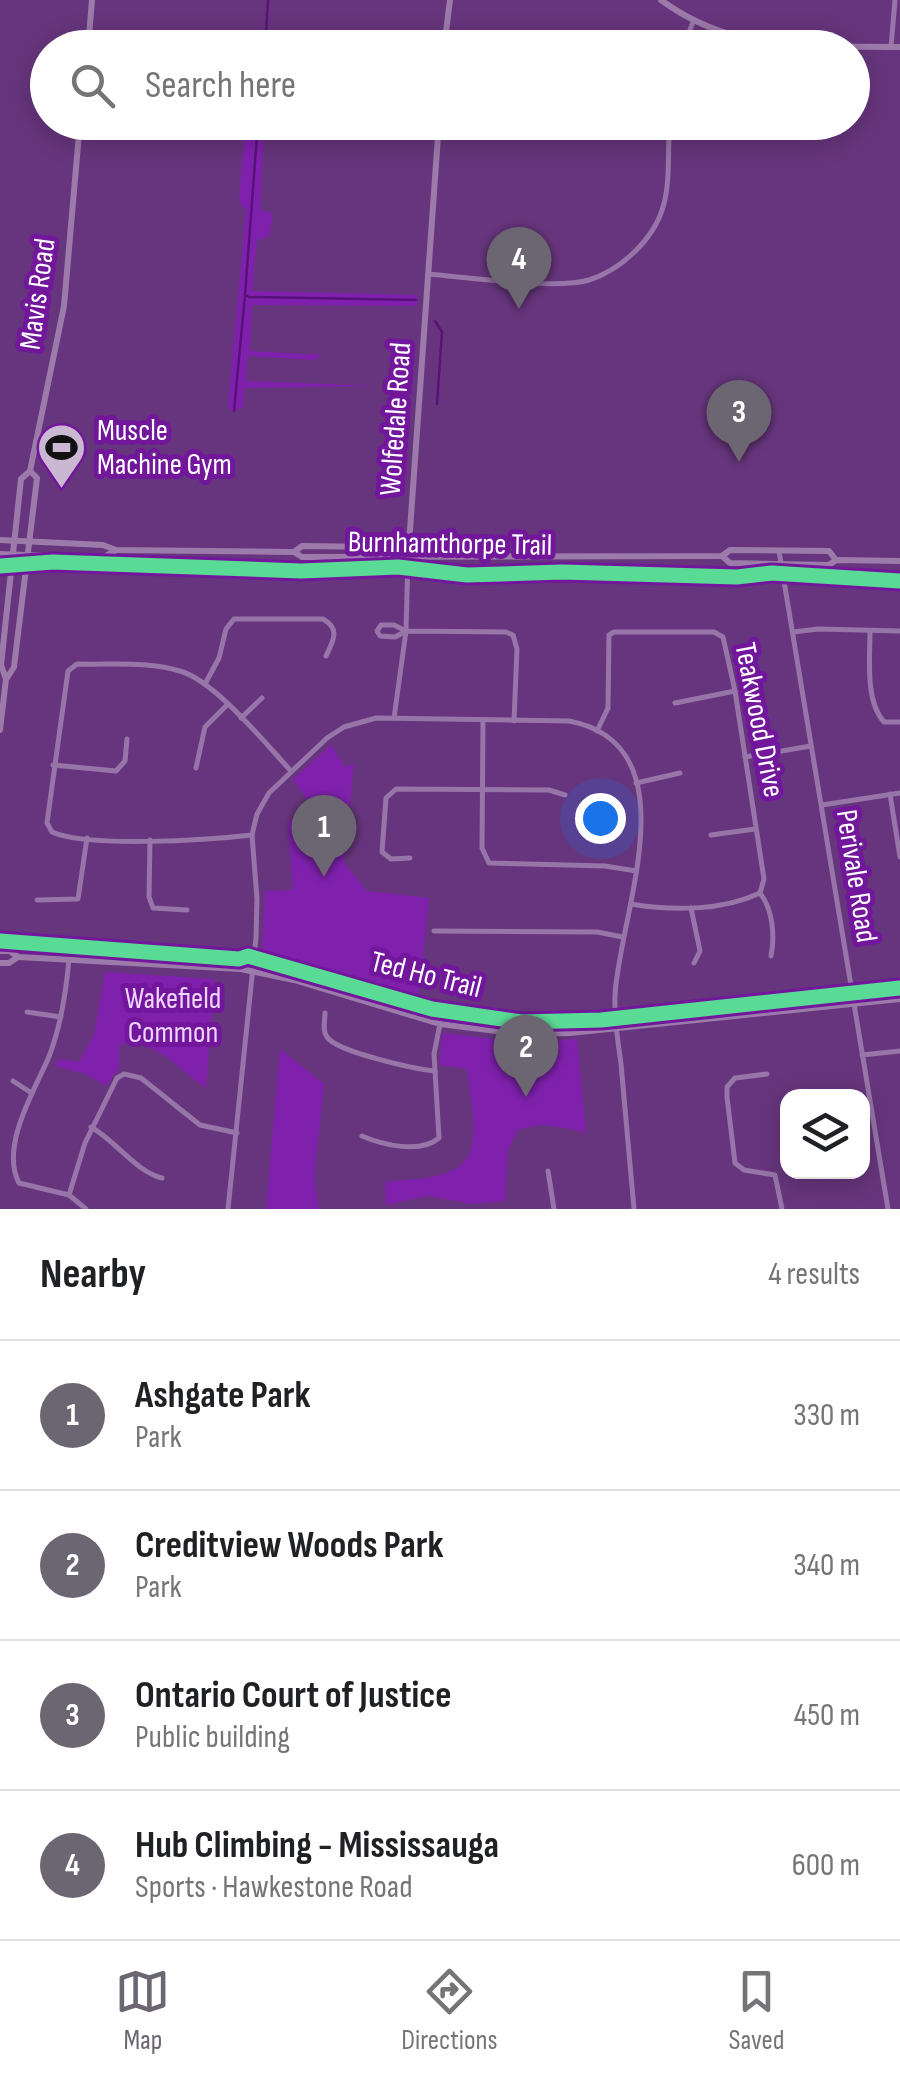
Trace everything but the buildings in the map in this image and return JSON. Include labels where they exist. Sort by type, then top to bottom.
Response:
[{"type":"main road","points":[[90,30],[92,0]]},
{"type":"main road","points":[[446,30],[450,0]]},
{"type":"main road","points":[[661,0],[694,22],[715,30]]},
{"type":"main road","points":[[870,47],[900,47]]},
{"type":"main road","name":"Mavis Road","points":[[0,730],[6,679],[1,665],[22,478],[30,471],[64,306],[78,140]]},
{"type":"main road","name":"Wolfedale Road","points":[[408,558],[438,140]]},
{"type":"main road","name":"Mavis Road","points":[[6,679],[14,667],[29,556],[37,478],[30,471]]},
{"type":"main road","points":[[0,540],[103,545],[116,550],[294,552],[302,557],[722,556],[730,550],[830,552],[836,560]]},
{"type":"main road","points":[[294,552],[302,546],[410,547],[459,548],[471,554]]},
{"type":"main road","points":[[0,554],[102,558],[116,550]]},
{"type":"main road","points":[[722,556],[730,563],[829,565],[836,560],[900,561]]},
{"type":"main road","points":[[0,951],[18,957],[253,971],[440,1024],[520,1034],[900,1000]]},
{"type":"main road","points":[[0,962],[10,963],[18,957]]},
{"type":"street","points":[[890,47],[894,0]]},
{"type":"street","points":[[691,30],[694,22]]},
{"type":"street","points":[[428,274],[562,284],[588,280],[611,269],[646,239],[663,208],[669,140]]},
{"type":"street","name":"Perivale Road","points":[[779,551],[888,1209]]},
{"type":"street","name":"Wolfedale Road","points":[[394,718],[406,630],[408,558]]},
{"type":"street","points":[[205,684],[226,629],[234,619],[324,619],[334,626],[335,633],[326,656]]},
{"type":"street","points":[[406,630],[395,636],[380,636],[377,631],[381,624],[406,630],[506,632],[512,636],[517,650],[514,720]]},
{"type":"street","points":[[870,631],[875,704],[884,722],[900,722]]},
{"type":"street","points":[[793,632],[900,631]]},
{"type":"street","name":"Teakwood Drive","points":[[597,731],[608,708],[609,635],[719,633],[726,642],[764,878],[760,894],[768,906],[774,942],[771,956]]},
{"type":"street","points":[[252,835],[196,841],[58,835],[48,826],[68,671],[78,664],[154,666],[182,671],[205,684],[291,771]]},
{"type":"street","points":[[675,704],[735,691]]},
{"type":"street","points":[[240,718],[262,698]]},
{"type":"street","points":[[196,768],[205,728],[227,706]]},
{"type":"street","points":[[228,1209],[253,971],[257,899],[252,835],[262,803],[291,771],[344,727],[394,718],[569,721],[610,739],[627,759],[636,783],[642,823],[614,998],[634,1209]]},
{"type":"street","points":[[483,722],[482,848],[488,864],[605,866],[636,872]]},
{"type":"street","points":[[53,765],[116,771],[125,761],[127,739]]},
{"type":"street","points":[[745,757],[810,746]]},
{"type":"street","points":[[636,783],[680,773]]},
{"type":"street","points":[[410,858],[392,859],[382,852],[386,798],[396,789],[549,790],[565,794]]},
{"type":"street","points":[[822,805],[900,793]]},
{"type":"street","points":[[890,794],[900,858]]},
{"type":"street","points":[[710,836],[755,829]]},
{"type":"street","points":[[36,900],[78,899],[87,838]]},
{"type":"street","points":[[150,840],[149,897],[153,908],[187,910]]},
{"type":"street","points":[[632,904],[673,910],[760,894]]},
{"type":"street","points":[[691,908],[700,951],[694,964]]},
{"type":"street","points":[[434,931],[597,932],[623,936]]},
{"type":"street","points":[[68,959],[61,1017],[48,1060],[14,1128],[14,1176],[28,1186],[69,1195],[86,1209]]},
{"type":"street","points":[[26,1012],[61,1017]]},
{"type":"street","points":[[325,1013],[324,1030],[333,1043],[435,1071]]},
{"type":"street","points":[[362,1136],[380,1144],[433,1143],[439,1138],[435,1071],[440,1024]]},
{"type":"street","points":[[862,1055],[900,1051]]},
{"type":"street","points":[[69,1195],[92,1126],[117,1078],[133,1074],[200,1124],[237,1133]]},
{"type":"street","points":[[767,1074],[736,1078],[726,1086],[727,1097],[735,1163],[744,1170],[775,1175],[782,1209]]},
{"type":"street","points":[[13,1081],[30,1092]]},
{"type":"street","points":[[92,1126],[150,1175],[162,1178]]},
{"type":"street","points":[[548,1171],[554,1209]]},
{"type":"green space","points":[[244,140],[263,140],[260,210],[273,213],[269,237],[257,240],[252,291],[418,295],[417,306],[252,305],[250,351],[321,355],[315,360],[247,356],[246,381],[376,386],[244,388],[243,408],[231,411],[228,405],[246,210],[239,202]]},
{"type":"green space","points":[[331,745],[345,767],[354,763],[344,863],[367,891],[429,898],[418,1002],[262,958],[265,891],[293,890],[288,823],[308,801],[293,779]]},
{"type":"green space","name":"Wakefield Common","points":[[105,972],[214,979],[206,1088],[155,1050],[132,1044],[119,1045],[119,1068],[106,1086],[86,1074],[55,1066],[59,1059],[79,1062],[94,1035]]},
{"type":"green space","points":[[443,1033],[518,1042],[577,1039],[586,1133],[544,1125],[518,1130],[508,1150],[505,1201],[472,1204],[428,1196],[386,1205],[385,1182],[449,1172],[461,1165],[473,1142],[467,1069],[439,1065]]},
{"type":"green space","points":[[280,1049],[324,1084],[314,1178],[319,1209],[266,1209]]},
{"type":"waterway","points":[[266,30],[268,0]]},
{"type":"waterway","points":[[257,140],[245,295],[416,300]]},
{"type":"waterway","points":[[234,411],[245,295]]},
{"type":"waterway","points":[[435,321],[442,332],[437,404]]},
{"type":"cycle path","name":"Burnhamthorpe Trail","points":[[0,566],[53,562],[301,571],[398,567],[467,575],[562,572],[737,577],[772,573],[900,581]]},
{"type":"cycle path","name":"Ted Ho Trail","points":[[0,941],[239,959],[248,956],[432,1009],[522,1022],[601,1020],[900,988]]},
{"type":"place","name":"Hub Climbing - Mississauga","points":[[519,309]]},
{"type":"place","name":"Ontario Court of Justice","points":[[739,462]]},
{"type":"place","name":"Muscle Machine Gym","points":[[62,490]]},
{"type":"place","name":"Ashgate Park","points":[[324,877]]},
{"type":"place","name":"Creditview Woods Park","points":[[526,1097]]}]
